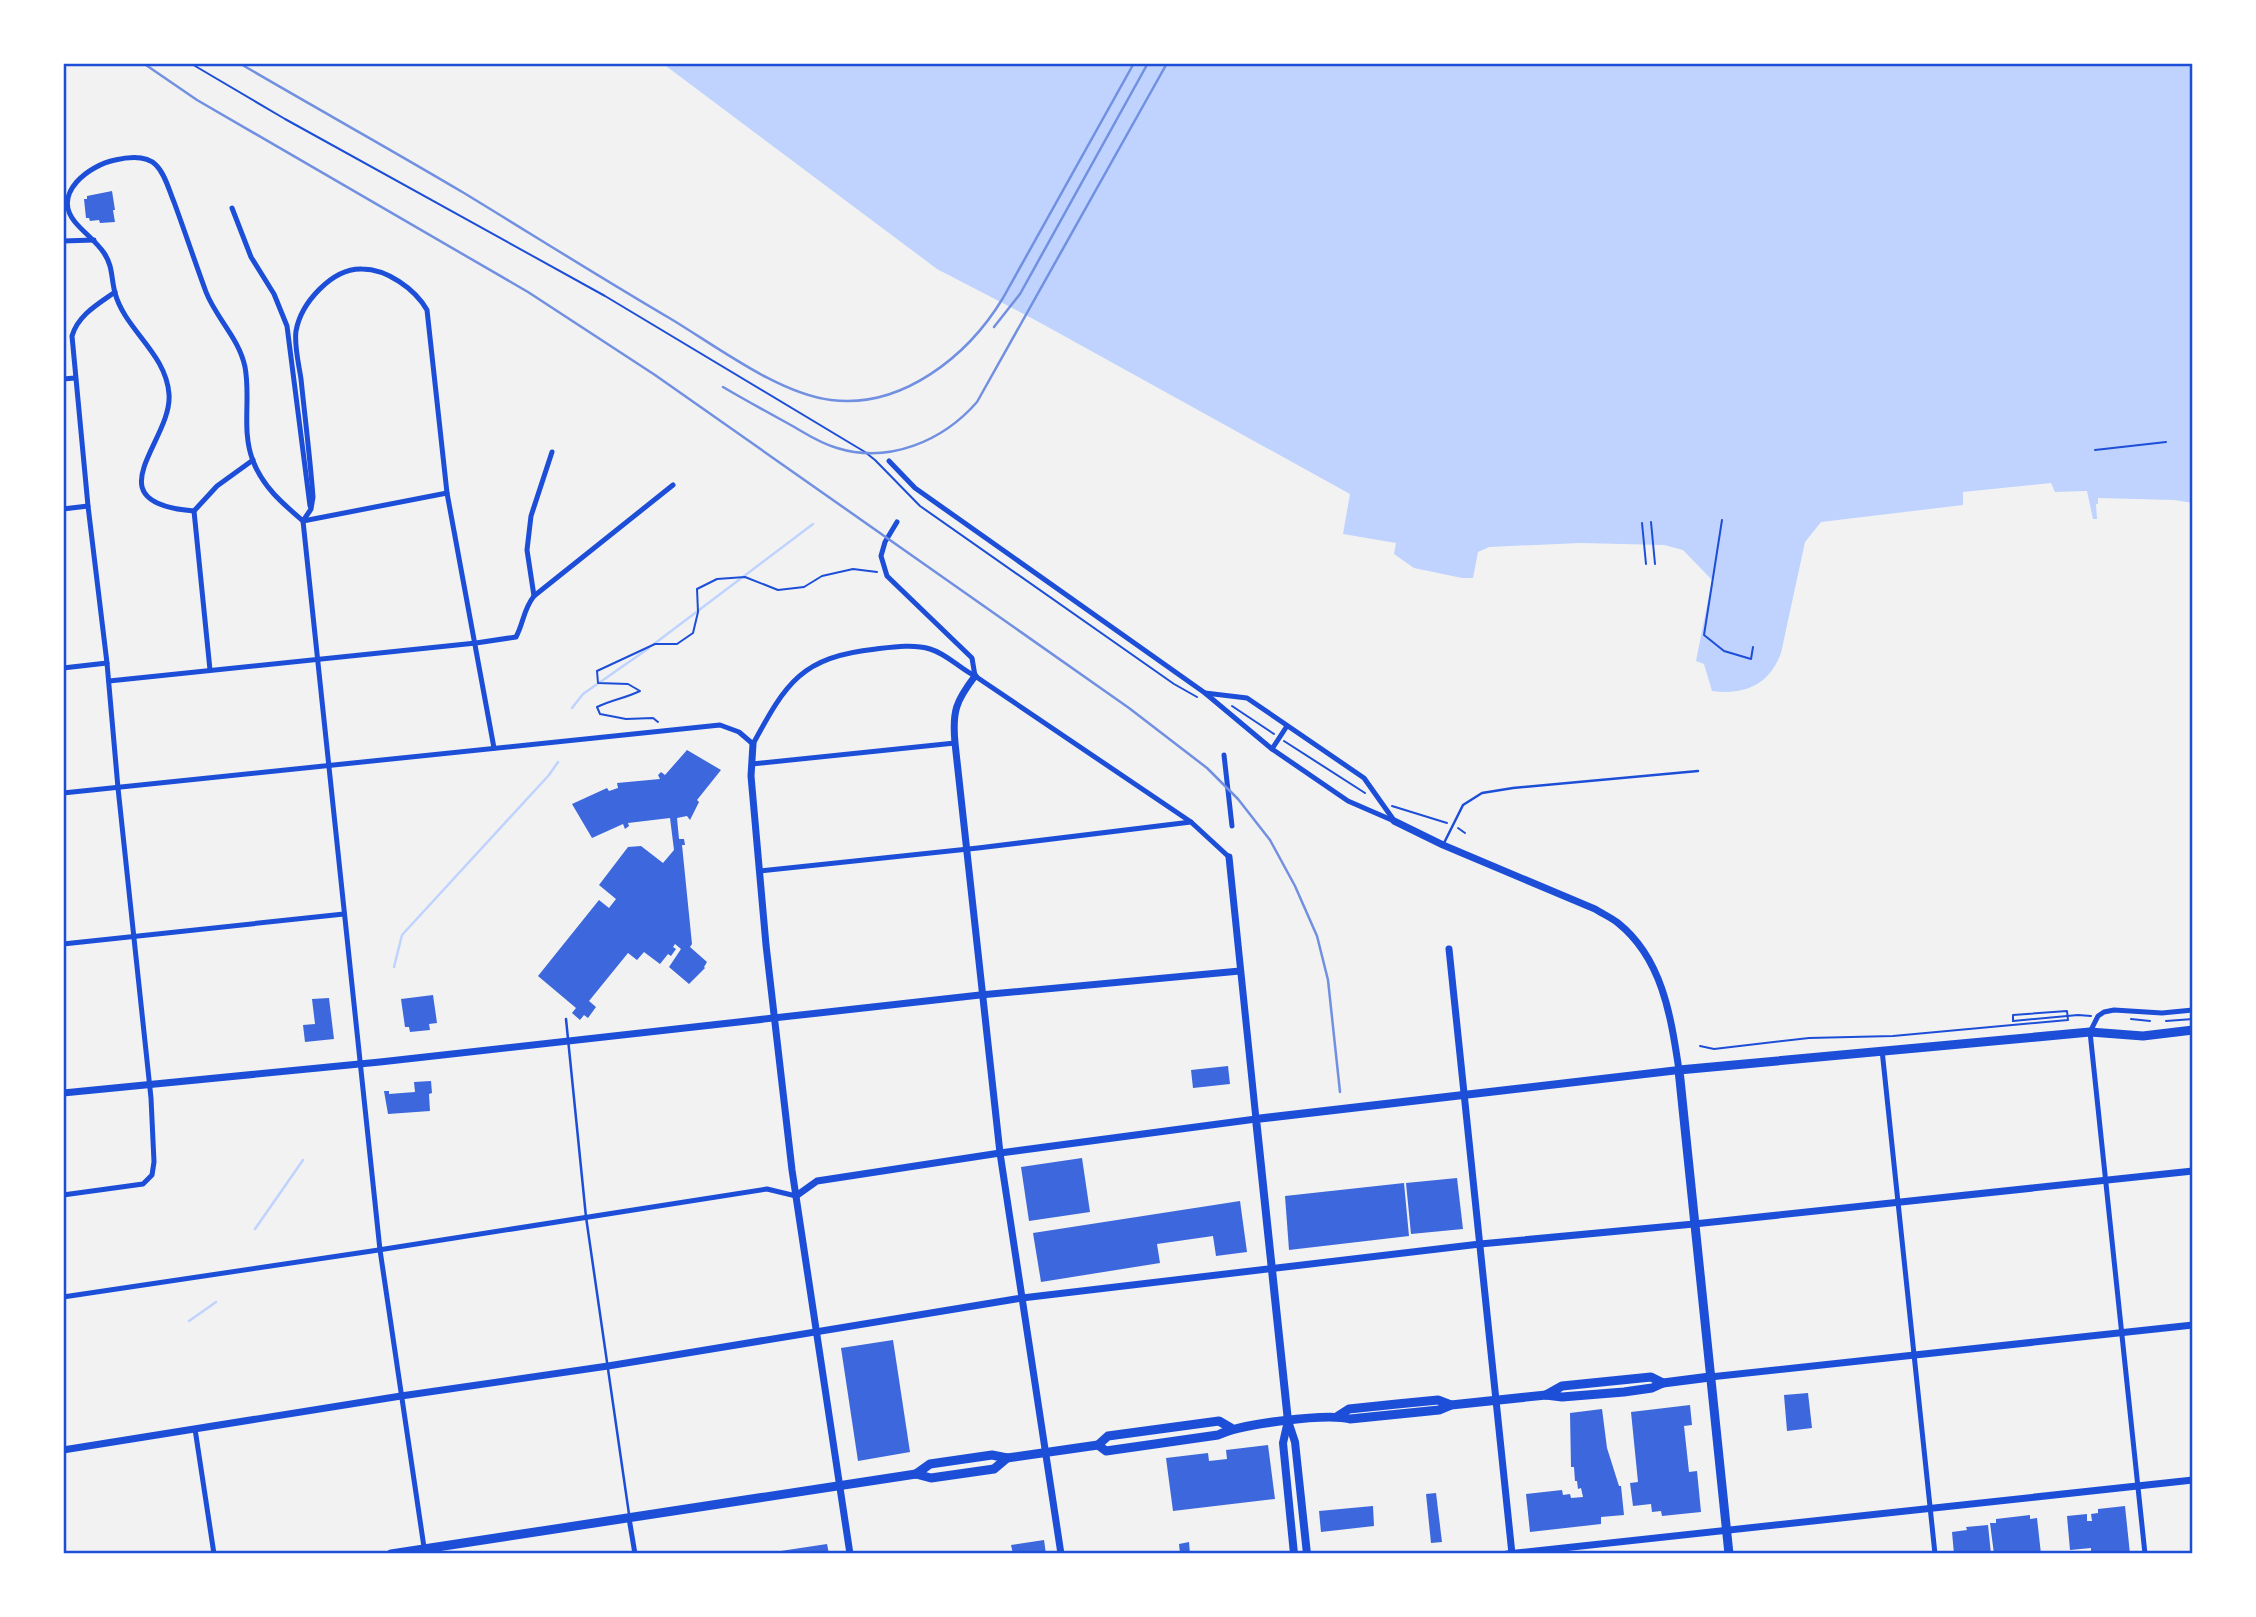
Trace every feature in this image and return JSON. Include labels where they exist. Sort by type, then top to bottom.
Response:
[{"type":"main road","points":[[1307,1554],[1295,1442],[1288,1421],[1256,1119],[1679,1070],[1882,1050],[2090,1032],[2143,1036],[2193,1030]]},
{"type":"main road","points":[[1679,1070],[1729,1554]]},
{"type":"main road","points":[[1098,1445],[1106,1451],[1218,1435],[1231,1428],[1338,1416],[1349,1409],[1438,1400],[1451,1405],[1546,1395],[1562,1397],[1624,1392],[1652,1388],[1663,1383],[1710,1377]]},
{"type":"main road","points":[[916,1474],[930,1464],[992,1455],[1007,1458],[1046,1453],[1098,1445],[1108,1437],[1219,1421],[1231,1428]]},
{"type":"main road","points":[[1288,1421],[1283,1443],[1294,1554]]},
{"type":"main road","points":[[391,1554],[425,1551],[916,1474],[931,1478],[994,1469],[1007,1458]]},
{"type":"street","points":[[194,511],[158,506],[149,498],[143,487],[146,461],[168,410],[170,397],[161,367],[115,292],[111,267],[104,253],[74,221],[68,208],[69,195],[85,172],[116,159],[144,158],[155,163],[164,176],[207,294],[241,351],[247,384],[246,426],[253,460],[269,492],[303,521]]},
{"type":"street","points":[[232,208],[251,257],[274,294],[287,326],[311,509]]},
{"type":"street","points":[[63,241],[94,240]]},
{"type":"street","points":[[425,1551],[380,1250],[303,521],[311,509],[313,497],[296,335],[311,298],[327,283],[352,268],[367,269],[394,279],[420,297],[427,310],[447,493],[495,748]]},
{"type":"street","points":[[63,1195],[143,1184],[152,1175],[154,1162],[135,937],[72,336],[82,316],[115,292]]},
{"type":"street","points":[[63,379],[75,378]]},
{"type":"street","points":[[534,596],[527,550],[531,516],[552,452]]},
{"type":"street","points":[[211,670],[194,511],[217,486],[253,460]]},
{"type":"street","points":[[889,461],[915,488],[1205,693],[1272,749],[1348,801],[1443,845],[1595,909],[1619,923],[1653,967],[1669,1012],[1679,1070]]},
{"type":"street","points":[[109,681],[516,637],[522,626],[524,608],[534,596],[673,485]]},
{"type":"street","points":[[303,521],[447,493]]},
{"type":"street","points":[[63,509],[88,506]]},
{"type":"street","points":[[897,522],[885,542],[881,556],[887,576],[972,658],[975,676],[955,707],[955,743],[1000,1153],[1062,1554]]},
{"type":"street","points":[[63,1297],[767,1189],[796,1196],[817,1181],[1000,1153],[1256,1119],[1228,858],[1191,822],[945,656],[928,648],[897,647],[842,655],[816,665],[792,682],[771,709],[753,744],[751,764],[774,1017],[796,1196],[849,1554]]},
{"type":"street","points":[[63,668],[107,663]]},
{"type":"street","points":[[1205,693],[1247,698],[1364,778],[1394,821]]},
{"type":"street","points":[[63,793],[720,725],[739,732],[753,744]]},
{"type":"street","points":[[1272,749],[1287,726]]},
{"type":"street","points":[[751,764],[955,743]]},
{"type":"street","points":[[1224,755],[1232,827]]},
{"type":"street","points":[[760,871],[1191,822]]},
{"type":"street","points":[[63,944],[344,914]]},
{"type":"street","points":[[1449,949],[1512,1554]]},
{"type":"street","points":[[63,1093],[360,1064],[984,995],[1240,971]]},
{"type":"street","points":[[2145,1554],[2090,1032],[2098,1016],[2104,1012],[2114,1010],[2162,1013],[2193,1010]]},
{"type":"street","points":[[1882,1050],[1935,1554]]},
{"type":"street","points":[[63,1450],[608,1366],[1022,1298],[1480,1244],[2193,1171]]},
{"type":"street","points":[[1710,1377],[2193,1325]]},
{"type":"street","points":[[195,1429],[214,1554]]},
{"type":"street","points":[[1507,1554],[2193,1480]]},
{"type":"street","points":[[629,1518],[635,1554]]},
{"type":"lane","points":[[1443,845],[1463,805],[1482,793],[1698,771]]},
{"type":"lane","points":[[566,1019],[586,1217],[629,1518]]},
{"type":"path","points":[[190,63],[285,119],[605,296],[864,452],[920,506],[1174,684]]},
{"type":"path","points":[[2095,450],[2166,442]]},
{"type":"path","points":[[1722,520],[1704,635],[1724,651],[1751,659],[1753,647]]},
{"type":"path","points":[[1651,522],[1655,564]]},
{"type":"path","points":[[1642,523],[1646,564]]},
{"type":"path","points":[[658,723],[653,718],[626,719],[600,714],[597,707],[640,691],[628,684],[598,683],[597,671],[654,643],[677,644],[693,633],[698,612],[698,589],[718,579],[744,577],[778,590],[804,587],[822,576],[853,569],[873,570],[887,576]]},
{"type":"path","points":[[1226,704],[1235,707],[1347,783],[1380,800],[1453,825],[1465,833]]},
{"type":"path","points":[[1700,1046],[1714,1049],[1810,1038],[1893,1036],[2068,1020],[2067,1010],[2013,1015],[2013,1021]]},
{"type":"water","points":[[662,63],[2193,63],[2193,503],[2098,498],[2097,519],[2093,519],[2087,491],[2055,492],[2051,483],[1963,492],[1963,505],[1821,522],[1805,542],[1781,653],[1776,664],[1762,681],[1754,686],[1735,691],[1712,691],[1704,664],[1696,661],[1712,580],[1683,550],[1664,545],[1580,543],[1489,547],[1478,552],[1473,578],[1414,568],[1394,554],[1396,543],[1343,534],[1350,494],[1037,321],[937,269]]},
{"type":"building","points":[[112,191],[115,222],[100,223],[99,220],[90,221],[86,218],[84,199]]},
{"type":"building","points":[[687,750],[721,770],[697,800],[699,802],[690,820],[687,816],[677,818],[679,839],[684,839],[685,845],[682,845],[692,944],[690,947],[707,962],[705,968],[689,984],[669,967],[681,949],[675,944],[673,947],[676,949],[671,956],[668,954],[660,964],[644,952],[637,960],[628,953],[589,1001],[596,1007],[588,1018],[584,1015],[580,1020],[572,1013],[576,1008],[538,976],[599,900],[609,908],[616,899],[599,885],[628,847],[641,846],[663,863],[674,850],[670,818],[628,823],[629,826],[625,829],[623,824],[592,838],[572,804],[607,788],[609,791],[618,788],[617,783],[660,779],[658,775],[661,772],[665,775]]},
{"type":"building","points":[[433,995],[437,1023],[429,1024],[430,1030],[410,1032],[409,1027],[405,1027],[401,999]]},
{"type":"building","points":[[329,998],[334,1039],[305,1042],[303,1025],[315,1024],[312,999]]},
{"type":"building","points":[[1228,1066],[1230,1084],[1193,1088],[1191,1070]]},
{"type":"building","points":[[431,1081],[430,1111],[388,1114],[384,1091],[389,1091],[389,1094],[415,1092],[414,1082]]},
{"type":"building","points":[[1082,1158],[1090,1212],[1029,1221],[1021,1167]]},
{"type":"building","points":[[1457,1178],[1463,1229],[1411,1234],[1406,1183]]},
{"type":"building","points":[[1404,1183],[1409,1236],[1289,1250],[1285,1196]]},
{"type":"building","points":[[1240,1201],[1247,1252],[1216,1256],[1213,1236],[1157,1244],[1160,1263],[1041,1282],[1033,1233]]},
{"type":"building","points":[[893,1340],[910,1452],[858,1461],[841,1348]]},
{"type":"building","points":[[1808,1393],[1812,1428],[1787,1431],[1784,1395]]},
{"type":"building","points":[[1690,1405],[1692,1425],[1684,1426],[1689,1472],[1697,1471],[1701,1512],[1662,1516],[1661,1511],[1652,1512],[1651,1504],[1633,1506],[1630,1483],[1638,1482],[1631,1412]]},
{"type":"building","points":[[1602,1409],[1607,1448],[1621,1486],[1624,1515],[1601,1517],[1601,1524],[1530,1532],[1526,1494],[1562,1490],[1563,1495],[1570,1494],[1571,1498],[1583,1497],[1581,1488],[1578,1489],[1575,1481],[1574,1467],[1571,1467],[1570,1413]]},
{"type":"building","points":[[1268,1445],[1275,1499],[1173,1511],[1166,1458],[1208,1453],[1209,1461],[1227,1459],[1226,1450]]},
{"type":"building","points":[[1436,1493],[1442,1542],[1431,1543],[1426,1494]]},
{"type":"building","points":[[1373,1506],[1374,1526],[1321,1532],[1319,1511]]},
{"type":"building","points":[[2125,1506],[2130,1554],[2091,1554],[2091,1548],[2070,1550],[2067,1516],[2087,1514],[2087,1521],[2092,1521],[2091,1514],[2098,1513],[2098,1509]]},
{"type":"building","points":[[2030,1515],[2030,1519],[2037,1518],[2041,1554],[1994,1554],[1990,1523],[1996,1523],[1996,1519]]},
{"type":"building","points":[[1988,1525],[1991,1554],[1954,1554],[1952,1532],[1967,1530],[1966,1527]]},
{"type":"building","points":[[1044,1540],[1046,1554],[1013,1554],[1011,1545]]},
{"type":"building","points":[[1189,1542],[1190,1554],[1180,1554],[1179,1544]]},
{"type":"building","points":[[827,1544],[829,1554],[774,1554],[774,1552]]},
{"type":"waterway","points":[[654,644],[813,524]]},
{"type":"waterway","points":[[572,708],[583,694],[649,648]]},
{"type":"waterway","points":[[394,967],[402,935],[558,762]]},
{"type":"waterway","points":[[255,1229],[303,1160]]},
{"type":"waterway","points":[[189,1321],[216,1302]]},
{"type":"railway","points":[[143,63],[197,100],[528,292],[655,375],[1129,708],[1207,768],[1238,799],[1270,840],[1295,886],[1317,936],[1328,980],[1340,1092]]},
{"type":"railway","points":[[239,63],[464,193],[769,379],[811,396],[857,401],[883,396],[907,387],[952,358],[971,340],[1003,298],[1134,63]]},
{"type":"railway","points":[[994,327],[1020,294],[1148,63]]},
{"type":"railway","points":[[723,387],[818,441],[857,452],[876,453],[914,446],[948,428],[977,402],[1166,65]]}]
